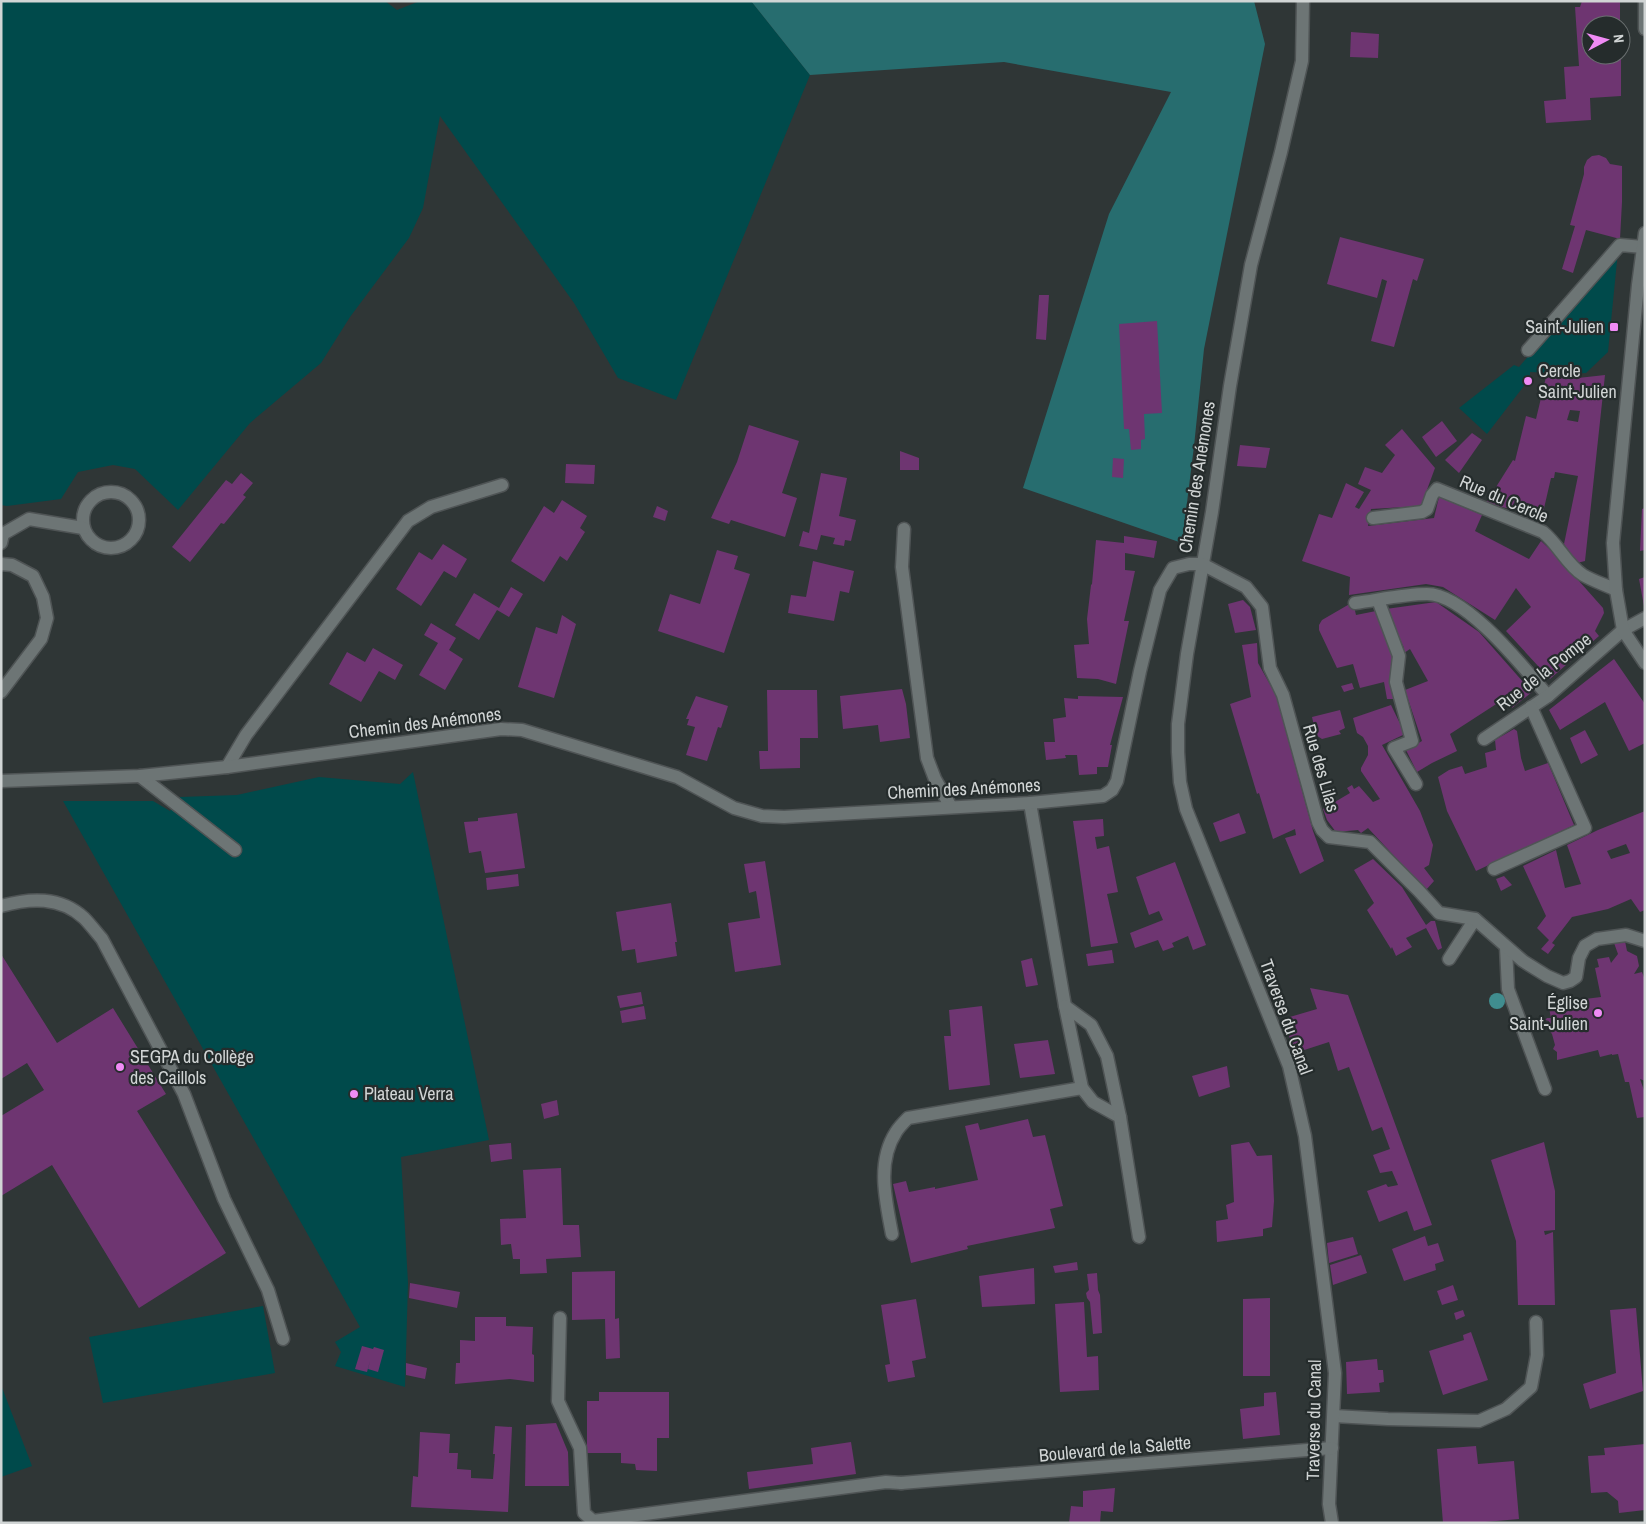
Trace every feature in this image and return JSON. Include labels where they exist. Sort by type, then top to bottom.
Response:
[{"type":"street","name":"Chemin des Anémones","points":[[1,781],[140,776],[227,767],[501,729],[522,730],[677,777],[734,808],[762,816],[784,817],[1030,803],[1103,796],[1112,790],[1117,780],[1140,670],[1160,590],[1173,568],[1189,564],[1202,564],[1251,265],[1281,152],[1302,61],[1303,1]]},
{"type":"street","points":[[1645,1],[1645,29]]},
{"type":"street","points":[[1645,233],[1613,543],[1616,590],[1624,630],[1645,663]]},
{"type":"street","points":[[1528,350],[1620,245],[1643,247]]},
{"type":"street","points":[[227,767],[246,735],[408,522],[431,507],[502,485]]},
{"type":"street","name":"Rue du Cercle","points":[[1373,518],[1422,512],[1427,509],[1432,495],[1437,488],[1543,532],[1553,540],[1573,566],[1583,575],[1616,590]]},
{"type":"street","points":[[106,492],[118,492],[129,498],[136,507],[140,518],[138,530],[131,540],[122,547],[109,549],[98,546],[88,538],[83,528],[82,516],[87,505],[96,496],[106,492]]},
{"type":"street","points":[[1,543],[3,534],[28,519],[83,528]]},
{"type":"street","points":[[904,529],[902,567],[927,758],[935,779],[951,807]]},
{"type":"street","points":[[1,564],[12,565],[33,576],[43,597],[47,618],[41,639],[1,692]]},
{"type":"street","name":"Rue des Lilas","points":[[1202,564],[1246,587],[1262,607],[1270,668],[1283,696],[1322,830],[1328,837],[1370,842],[1419,890],[1439,913],[1475,919]]},
{"type":"street","name":"Traverse du Canal","points":[[1202,564],[1178,724],[1180,782],[1186,809],[1289,1066],[1305,1136],[1335,1373],[1329,1504],[1332,1523]]},
{"type":"street","points":[[1355,603],[1429,594],[1446,598],[1489,630],[1548,696]]},
{"type":"street","points":[[1378,600],[1398,656],[1396,682],[1412,740],[1394,748],[1416,784]]},
{"type":"street","name":"Rue de la Pompe","points":[[1484,739],[1548,696],[1624,630],[1645,618]]},
{"type":"street","points":[[1494,869],[1585,828],[1531,707]]},
{"type":"street","points":[[140,776],[234,850]]},
{"type":"street","points":[[1030,803],[1065,1006],[1082,1088],[1093,1102],[1120,1117]]},
{"type":"street","points":[[1,906],[22,900],[40,900],[63,904],[83,918],[102,939],[184,1094],[224,1199],[268,1290],[283,1339]]},
{"type":"street","points":[[1449,959],[1475,919],[1523,961],[1546,976],[1563,983],[1576,977],[1579,958],[1585,946],[1597,939],[1626,935],[1645,941]]},
{"type":"street","points":[[1506,947],[1508,989],[1546,1089]]},
{"type":"street","points":[[1065,1006],[1091,1025],[1107,1056],[1120,1117],[1139,1237]]},
{"type":"street","points":[[892,1234],[883,1186],[887,1151],[896,1132],[908,1118],[1082,1088]]},
{"type":"street","name":"Boulevard de la Salette","points":[[560,1318],[558,1402],[580,1448],[584,1513],[593,1521],[886,1482],[901,1483],[1332,1448]]},
{"type":"street","points":[[1334,1416],[1479,1421],[1506,1409],[1531,1387],[1537,1354],[1536,1322]]},
{"type":"shaded area","points":[[1,1],[385,1],[397,10],[420,1],[751,1],[810,75],[676,400],[618,378],[574,303],[440,116],[423,208],[409,238],[350,317],[321,363],[250,423],[178,510],[135,469],[113,465],[78,472],[61,499],[7,506],[1,505]]},
{"type":"shaded area","points":[[751,1],[1254,1],[1265,44],[1204,349],[1182,543],[1023,488],[1109,214],[1171,92],[1004,62],[810,75]]},
{"type":"shaded area","points":[[1618,251],[1608,352],[1586,373],[1530,372],[1530,378],[1487,434],[1459,408],[1514,365],[1519,367]]},
{"type":"shaded area","name":"Plateau Verra","points":[[413,772],[489,1140],[401,1157],[408,1283],[405,1387],[335,1366],[341,1352],[335,1342],[360,1327],[63,801],[153,801],[170,811],[180,797],[237,795],[319,777],[400,784]]},
{"type":"shaded area","points":[[263,1306],[275,1373],[103,1403],[89,1337]]},
{"type":"shaded area","points":[[1,1385],[32,1466],[1,1477]]},
{"type":"building","points":[[1582,1],[1620,1],[1620,15],[1581,15],[1581,65],[1621,65],[1621,96],[1590,98],[1591,120],[1546,123],[1544,101],[1566,99],[1564,67],[1579,66],[1575,7],[1580,7]]},
{"type":"building","points":[[1351,32],[1379,34],[1378,58],[1350,57]]},
{"type":"building","points":[[1599,155],[1606,158],[1610,164],[1622,166],[1620,239],[1586,230],[1573,273],[1562,269],[1575,226],[1570,225],[1584,174],[1584,167],[1587,160],[1592,156]]},
{"type":"building","points":[[1340,237],[1424,259],[1417,281],[1413,279],[1394,347],[1371,341],[1387,281],[1382,279],[1377,298],[1327,284]]},
{"type":"building","points":[[1039,295],[1049,295],[1046,340],[1036,339]]},
{"type":"building","points":[[1157,321],[1162,413],[1144,414],[1145,439],[1141,440],[1141,449],[1131,450],[1129,429],[1124,429],[1119,324]]},
{"type":"building","points":[[1605,375],[1585,561],[1577,563],[1564,544],[1578,476],[1555,472],[1554,478],[1551,478],[1542,517],[1486,503],[1513,460],[1515,461],[1526,416],[1536,419],[1546,377],[1569,379]],"holes":[[[1570,410],[1580,411],[1578,422],[1567,420]]]},
{"type":"building","points":[[1442,421],[1457,441],[1436,457],[1422,437]]},
{"type":"building","points":[[749,425],[799,441],[782,493],[797,498],[785,537],[731,520],[729,524],[711,518],[737,462]]},
{"type":"building","points":[[1402,429],[1435,468],[1421,506],[1371,509],[1368,526],[1434,518],[1439,497],[1482,515],[1475,531],[1529,559],[1541,541],[1603,608],[1604,613],[1595,631],[1599,636],[1550,679],[1506,631],[1531,607],[1516,588],[1495,620],[1443,587],[1426,584],[1349,595],[1350,577],[1302,561],[1319,514],[1332,518],[1346,483],[1364,492],[1355,507],[1359,509],[1371,490],[1358,484],[1365,467],[1382,473],[1395,455],[1385,445]]},
{"type":"building","points":[[1472,433],[1482,440],[1459,473],[1445,460]]},
{"type":"building","points":[[1240,445],[1270,448],[1266,468],[1237,466]]},
{"type":"building","points":[[900,451],[919,458],[919,470],[900,470]]},
{"type":"building","points":[[1113,458],[1124,459],[1123,478],[1112,477]]},
{"type":"building","points":[[566,464],[595,465],[594,484],[565,483]]},
{"type":"building","points":[[241,473],[253,483],[243,495],[246,497],[224,524],[221,523],[190,562],[172,547],[226,480],[232,484]]},
{"type":"building","points":[[821,473],[847,478],[839,516],[856,520],[851,541],[845,540],[844,546],[833,544],[835,538],[821,535],[817,550],[799,546],[803,531],[809,533]]},
{"type":"building","points":[[562,500],[587,516],[580,528],[585,532],[567,561],[560,556],[544,582],[511,561],[544,506],[554,513]]},
{"type":"building","points":[[657,506],[668,511],[665,521],[653,517]]},
{"type":"building","points":[[1645,508],[1645,550],[1640,551],[1642,509]]},
{"type":"building","points":[[1124,536],[1157,541],[1154,558],[1125,553],[1125,570],[1135,571],[1124,621],[1129,621],[1116,684],[1098,679],[1077,678],[1074,645],[1089,644],[1087,619],[1096,540],[1124,543]]},
{"type":"building","points":[[443,544],[467,559],[456,578],[444,571],[421,606],[396,589],[419,552],[432,560]]},
{"type":"building","points":[[717,550],[738,556],[734,569],[750,574],[724,653],[658,631],[670,594],[700,604]]},
{"type":"building","points":[[813,561],[854,571],[849,593],[840,591],[834,621],[788,613],[791,595],[806,597]]},
{"type":"building","points":[[1645,577],[1645,606],[1644,606],[1639,579]]},
{"type":"building","points":[[511,587],[523,594],[509,617],[497,610],[479,640],[455,625],[474,593],[499,608]]},
{"type":"building","points":[[1243,600],[1250,607],[1256,630],[1235,633],[1228,604]]},
{"type":"building","points":[[1353,602],[1356,615],[1376,611],[1393,655],[1394,699],[1387,699],[1384,682],[1360,688],[1353,664],[1337,668],[1319,630],[1322,620]]},
{"type":"building","points":[[1436,602],[1479,632],[1532,692],[1512,708],[1504,699],[1450,734],[1457,751],[1417,772],[1406,750],[1422,741],[1405,690],[1428,681],[1410,649],[1404,653],[1404,648],[1386,609]]},
{"type":"building","points":[[562,615],[576,624],[554,698],[518,687],[536,627],[557,634]]},
{"type":"building","points":[[431,623],[456,638],[449,650],[463,659],[445,690],[419,675],[438,643],[424,635]]},
{"type":"building","points":[[1257,643],[1258,663],[1276,695],[1313,831],[1324,861],[1300,874],[1285,838],[1296,835],[1295,829],[1273,839],[1259,793],[1257,794],[1230,704],[1251,697],[1242,645]]},
{"type":"building","points":[[373,648],[403,665],[395,680],[379,671],[361,702],[329,684],[347,652],[365,662]]},
{"type":"building","points":[[1614,659],[1645,704],[1645,743],[1629,751],[1605,702],[1560,730],[1549,710]]},
{"type":"building","points":[[1352,683],[1354,689],[1344,692],[1341,686]]},
{"type":"building","points":[[902,689],[906,704],[910,738],[880,742],[878,725],[843,729],[840,696]]},
{"type":"building","points":[[767,690],[817,690],[818,738],[800,738],[800,768],[760,769],[759,751],[768,751]]},
{"type":"building","points":[[696,696],[728,706],[721,728],[718,727],[707,761],[686,755],[695,727],[687,725],[689,719],[686,719]]},
{"type":"building","points":[[1078,696],[1123,697],[1110,745],[1112,745],[1108,767],[1097,767],[1097,774],[1079,775],[1077,755],[1065,755],[1066,758],[1046,760],[1044,742],[1055,742],[1053,719],[1066,717],[1064,698],[1078,699]]},
{"type":"building","points":[[1391,705],[1405,734],[1382,745],[1420,811],[1433,845],[1429,865],[1424,868],[1434,881],[1426,890],[1368,828],[1361,833],[1358,830],[1336,832],[1327,820],[1323,809],[1350,793],[1347,788],[1352,785],[1354,789],[1359,786],[1373,802],[1380,799],[1361,771],[1368,755],[1368,746],[1363,737],[1357,733],[1353,718]]},
{"type":"building","points":[[1340,710],[1345,728],[1339,731],[1341,734],[1322,739],[1316,735],[1312,717]]},
{"type":"building","points":[[1514,729],[1517,731],[1525,771],[1548,763],[1574,825],[1476,871],[1447,811],[1438,777],[1449,770],[1462,766],[1465,774],[1487,767],[1485,753],[1496,750],[1495,740]]},
{"type":"building","points":[[1585,730],[1598,755],[1581,764],[1570,738]]},
{"type":"building","points":[[1645,811],[1645,910],[1640,912],[1631,899],[1608,909],[1572,917],[1552,943],[1555,945],[1548,954],[1541,949],[1549,940],[1537,928],[1546,916],[1523,866],[1556,850],[1565,888],[1581,884],[1567,845]],"holes":[[[1626,844],[1630,853],[1611,859],[1607,851]]]},
{"type":"building","points":[[517,813],[525,868],[485,873],[481,851],[469,853],[464,822],[478,821],[478,818]]},
{"type":"building","points":[[1239,813],[1246,833],[1220,842],[1213,823]]},
{"type":"building","points":[[1103,819],[1104,836],[1095,837],[1097,849],[1109,846],[1118,892],[1107,894],[1118,943],[1091,947],[1073,821]]},
{"type":"building","points":[[1373,859],[1402,887],[1426,925],[1431,921],[1435,921],[1442,948],[1438,950],[1426,928],[1406,938],[1412,947],[1396,956],[1367,910],[1374,903],[1354,870]]},
{"type":"building","points":[[765,861],[781,965],[735,972],[728,923],[760,918],[756,891],[749,893],[744,864]]},
{"type":"building","points":[[1175,862],[1206,945],[1193,950],[1188,936],[1172,943],[1174,947],[1163,951],[1158,940],[1135,948],[1130,933],[1163,920],[1159,911],[1149,915],[1136,877]]},
{"type":"building","points":[[518,874],[519,886],[487,890],[486,878]]},
{"type":"building","points":[[1504,876],[1512,885],[1501,891],[1496,879]]},
{"type":"building","points":[[671,903],[677,942],[675,942],[677,956],[637,963],[635,949],[622,951],[616,912]]},
{"type":"building","name":"Église Saint-Julien","points":[[1625,941],[1627,951],[1637,956],[1639,966],[1634,974],[1642,972],[1645,980],[1645,1081],[1640,1079],[1645,1093],[1645,1117],[1637,1118],[1629,1082],[1625,1082],[1618,1054],[1600,1057],[1598,1050],[1557,1060],[1557,1052],[1553,1049],[1555,1045],[1552,1034],[1548,1029],[1550,1027],[1549,1021],[1545,1020],[1551,1018],[1549,1008],[1601,997],[1595,968],[1599,967],[1597,959],[1609,957],[1611,963],[1618,954],[1614,943]]},
{"type":"building","points":[[1112,950],[1114,963],[1088,966],[1086,954]]},
{"type":"building","points":[[1,954],[57,1043],[113,1008],[166,1094],[137,1111],[226,1253],[139,1308],[52,1165],[1,1196],[1,1116],[44,1090],[27,1063],[1,1079]]},
{"type":"building","points":[[1032,958],[1038,985],[1026,987],[1021,961]]},
{"type":"building","points":[[1310,988],[1348,995],[1432,1225],[1414,1231],[1407,1211],[1379,1222],[1367,1191],[1386,1184],[1388,1187],[1398,1185],[1392,1171],[1380,1173],[1373,1155],[1390,1149],[1382,1127],[1372,1131],[1349,1067],[1338,1071],[1329,1042],[1295,1053],[1283,1019],[1317,1009]]},
{"type":"building","points":[[641,992],[643,1004],[620,1008],[617,996]]},
{"type":"building","points":[[644,1006],[646,1019],[622,1023],[620,1011]]},
{"type":"building","points":[[982,1006],[990,1085],[949,1090],[944,1036],[951,1036],[949,1010]]},
{"type":"building","points":[[1048,1040],[1055,1074],[1020,1078],[1014,1044]]},
{"type":"building","points":[[1227,1066],[1230,1087],[1199,1097],[1192,1076]]},
{"type":"building","points":[[557,1100],[559,1115],[544,1119],[541,1104]]},
{"type":"building","points":[[1028,1119],[1033,1137],[1045,1135],[1063,1206],[1050,1209],[1055,1228],[967,1246],[968,1249],[911,1263],[893,1184],[906,1181],[909,1192],[978,1180],[965,1126],[978,1123],[980,1130]]},
{"type":"building","points":[[1249,1142],[1257,1156],[1272,1155],[1274,1201],[1272,1227],[1263,1229],[1263,1236],[1217,1242],[1216,1221],[1228,1219],[1226,1205],[1234,1202],[1231,1145]]},
{"type":"building","points":[[1544,1142],[1555,1191],[1555,1230],[1544,1231],[1545,1235],[1553,1232],[1555,1305],[1518,1305],[1516,1241],[1491,1160]]},
{"type":"building","points":[[511,1143],[512,1159],[491,1162],[489,1145]]},
{"type":"building","points":[[561,1168],[563,1225],[579,1225],[581,1257],[546,1259],[547,1273],[520,1274],[520,1259],[513,1259],[511,1244],[501,1245],[500,1219],[526,1218],[523,1170]]},
{"type":"building","points":[[1425,1236],[1428,1246],[1438,1243],[1444,1261],[1435,1264],[1436,1270],[1404,1281],[1392,1249]]},
{"type":"building","points":[[1353,1237],[1358,1254],[1329,1263],[1327,1243]]},
{"type":"building","points":[[1361,1255],[1367,1273],[1333,1285],[1330,1265]]},
{"type":"building","points":[[1077,1262],[1078,1270],[1055,1273],[1053,1266]]},
{"type":"building","points":[[1034,1268],[1035,1304],[982,1307],[979,1276]]},
{"type":"building","points":[[615,1271],[615,1319],[619,1318],[620,1358],[606,1359],[605,1319],[572,1320],[572,1272]]},
{"type":"building","points":[[1097,1273],[1102,1333],[1093,1334],[1090,1302],[1086,1293],[1089,1290],[1087,1274]]},
{"type":"building","points":[[410,1283],[460,1292],[457,1308],[409,1298]]},
{"type":"building","points":[[1453,1285],[1458,1300],[1442,1305],[1437,1291]]},
{"type":"building","points":[[1270,1298],[1270,1376],[1243,1376],[1243,1299]]},
{"type":"building","points":[[916,1299],[926,1358],[912,1361],[915,1377],[888,1382],[885,1365],[890,1364],[881,1305]]},
{"type":"building","points":[[1084,1302],[1087,1357],[1098,1356],[1099,1390],[1060,1392],[1055,1304]]},
{"type":"building","points":[[1636,1308],[1643,1391],[1590,1409],[1583,1384],[1616,1373],[1610,1310]]},
{"type":"building","points":[[1463,1310],[1465,1316],[1456,1320],[1454,1313]]},
{"type":"building","points":[[475,1317],[506,1317],[506,1326],[533,1327],[534,1382],[510,1379],[455,1384],[456,1363],[460,1363],[460,1340],[475,1341]]},
{"type":"building","points":[[1471,1332],[1488,1380],[1443,1395],[1429,1351],[1464,1340],[1463,1335]]},
{"type":"building","points":[[362,1346],[384,1350],[378,1372],[368,1369],[370,1361],[367,1372],[355,1369]]},
{"type":"building","points":[[1377,1359],[1378,1370],[1383,1370],[1384,1382],[1379,1383],[1380,1392],[1347,1394],[1346,1362]]},
{"type":"building","points":[[406,1363],[427,1368],[425,1379],[406,1375]]},
{"type":"building","points":[[599,1392],[669,1392],[669,1438],[657,1438],[657,1471],[636,1470],[635,1464],[621,1463],[621,1453],[587,1453],[587,1401],[599,1401]]},
{"type":"building","points":[[1276,1392],[1280,1435],[1243,1439],[1240,1409],[1264,1406],[1264,1393]]},
{"type":"building","points":[[556,1423],[568,1452],[569,1486],[525,1486],[526,1425]]},
{"type":"building","points":[[495,1426],[512,1427],[508,1512],[411,1507],[413,1476],[418,1477],[420,1432],[450,1434],[449,1453],[458,1453],[457,1469],[471,1470],[471,1478],[493,1479]]},
{"type":"building","points":[[851,1442],[856,1474],[749,1489],[747,1472],[813,1464],[811,1448]]},
{"type":"building","points":[[1645,1444],[1645,1510],[1619,1513],[1618,1501],[1607,1492],[1591,1493],[1588,1456],[1605,1455],[1604,1448]]},
{"type":"building","points":[[1476,1446],[1478,1464],[1514,1461],[1519,1519],[1474,1523],[1443,1523],[1437,1449]]},
{"type":"building","points":[[1115,1488],[1113,1512],[1101,1511],[1100,1523],[1069,1523],[1071,1506],[1083,1507],[1083,1491]]},
{"type":"place","name":"Saint-Julien","points":[[1614,327]]},
{"type":"place","name":"Cercle Saint-Julien","points":[[1528,381]]},
{"type":"place","name":"Église Saint-Julien","points":[[1598,1013]]},
{"type":"place","name":"SEGPA du Collège des Caillols","points":[[120,1067]]},
{"type":"place","name":"Plateau Verra","points":[[354,1094]]}]
